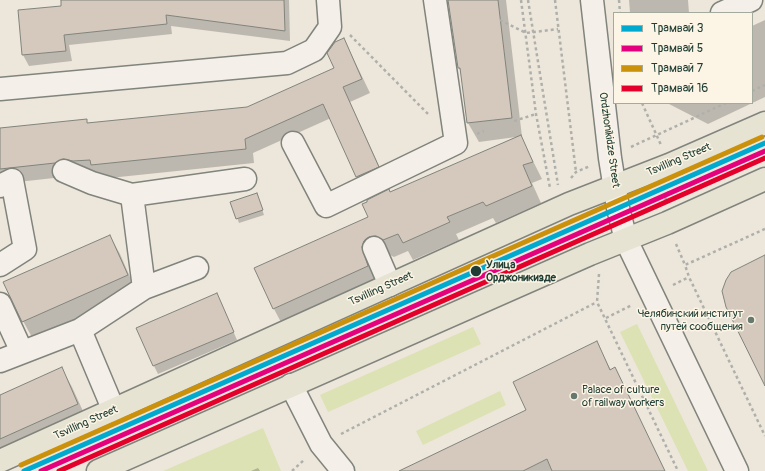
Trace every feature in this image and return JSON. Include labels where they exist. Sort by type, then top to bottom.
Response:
[{"type":"main road","name":"Tsvilling Street","points":[[0,461],[390,285],[564,197],[615,187],[765,123]]},
{"type":"main road","points":[[98,471],[290,385],[765,179]]},
{"type":"street","points":[[0,89],[287,63],[314,50],[330,27],[328,0]]},
{"type":"street","points":[[293,143],[326,206],[456,143],[435,0]]},
{"type":"street","name":"Ordzhonikidze Street","points":[[592,0],[610,158],[618,208],[626,240],[737,471]]},
{"type":"street","points":[[713,0],[714,12]]},
{"type":"street","points":[[724,12],[751,0]]},
{"type":"street","points":[[64,170],[92,183],[132,195],[245,178]]},
{"type":"street","points":[[0,186],[12,180],[25,249],[0,265]]},
{"type":"street","points":[[132,195],[144,288]]},
{"type":"street","points":[[374,248],[390,285]]},
{"type":"street","points":[[0,361],[80,330],[144,288],[197,268]]},
{"type":"street","points":[[0,304],[22,352]]},
{"type":"street","points":[[80,330],[114,410]]},
{"type":"street","points":[[290,385],[321,444],[343,471]]},
{"type":"path","points":[[521,0],[536,114],[550,189]]},
{"type":"path","points":[[528,0],[532,32],[564,197],[600,276],[597,302],[678,471]]},
{"type":"path","points":[[555,0],[576,172]]},
{"type":"path","points":[[619,0],[620,12]]},
{"type":"path","points":[[500,20],[526,33],[558,29]]},
{"type":"path","points":[[330,27],[347,32],[456,143],[484,132]]},
{"type":"path","points":[[753,91],[765,85]]},
{"type":"path","points":[[514,121],[536,114]]},
{"type":"path","points":[[765,229],[685,265],[689,277],[765,436]]},
{"type":"path","points":[[292,471],[321,444],[597,302]]},
{"type":"green space","points":[[637,324],[708,471],[688,471],[620,332]]},
{"type":"green space","points":[[473,327],[481,344],[328,412],[320,395]]},
{"type":"green space","points":[[500,391],[506,405],[423,445],[416,431]]},
{"type":"green space","points":[[263,428],[281,471],[163,471]]},
{"type":"building","points":[[61,0],[284,0],[285,31],[166,15],[167,24],[64,35],[66,51],[22,55],[18,10],[61,6]]},
{"type":"building","points":[[448,0],[498,0],[512,118],[467,123],[460,68],[458,68]]},
{"type":"building","points":[[344,38],[362,79],[343,87],[379,167],[356,177],[323,104],[245,139],[246,149],[91,165],[90,160],[73,161],[63,159],[55,163],[0,169],[0,128],[87,119],[87,123],[247,107],[334,68],[327,53],[335,42]]},
{"type":"building","points":[[521,135],[533,162],[523,165],[532,186],[486,206],[483,202],[447,217],[450,222],[403,243],[398,234],[383,240],[376,236],[369,237],[364,241],[362,247],[368,266],[273,309],[254,268],[368,217],[362,204],[389,189],[390,192]]},
{"type":"building","points":[[257,193],[263,210],[236,219],[230,202]]},
{"type":"building","points":[[110,235],[128,275],[22,322],[3,282]]},
{"type":"building","name":"Челябинский институт путей сообщения","points":[[765,255],[765,386],[726,307],[722,291],[731,272]]},
{"type":"building","points":[[217,293],[234,332],[153,366],[136,328]]},
{"type":"building","name":"Palace of culture of railway workers","points":[[597,341],[610,370],[615,367],[665,471],[552,471],[547,459],[523,471],[399,471],[526,410],[513,382]]},
{"type":"building","points":[[62,367],[78,404],[0,439],[0,395]]},
{"type":"tram line","name":"7","points":[[21,465],[762,137]]},
{"type":"tram line","name":"3","points":[[24,471],[765,143]]},
{"type":"tram line","name":"5","points":[[41,471],[765,151]]},
{"type":"tram line","name":"16","points":[[59,471],[765,158]]},
{"type":"place","name":"Улица Орджоникизде","points":[[476,271]]},
{"type":"place","name":"Челябинский институт путей сообщения","points":[[751,320]]},
{"type":"place","name":"Palace of culture of railway workers","points":[[574,396]]}]
